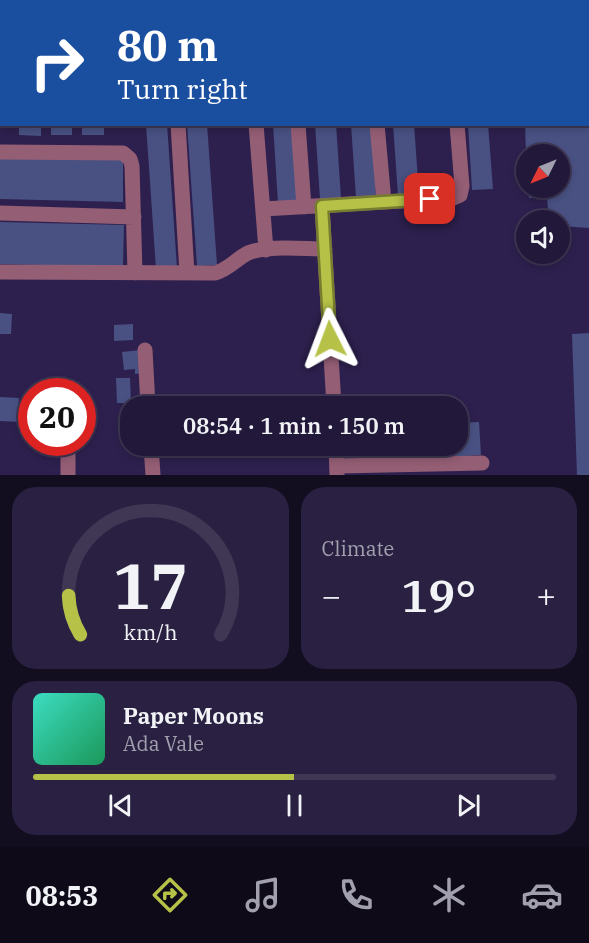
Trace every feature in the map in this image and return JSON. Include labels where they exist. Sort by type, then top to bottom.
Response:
[{"type":"street","points":[[178,126],[187,273]]},
{"type":"street","points":[[256,126],[266,250]]},
{"type":"street","points":[[298,126],[304,207]]},
{"type":"street","points":[[377,126],[384,202]]},
{"type":"street","points":[[263,209],[453,198],[460,195],[462,186],[457,126]]},
{"type":"street","points":[[0,152],[123,153],[130,159],[135,273]]},
{"type":"street","points":[[322,206],[333,396]]},
{"type":"street","points":[[0,213],[134,217]]},
{"type":"street","points":[[0,272],[222,272],[249,253],[266,250],[325,249]]},
{"type":"street","points":[[145,350],[147,396]]},
{"type":"street","points":[[68,456],[68,475]]},
{"type":"street","points":[[152,456],[153,475]]},
{"type":"street","points":[[337,470],[482,463]]},
{"type":"building","points":[[19,126],[41,126],[41,136],[19,135]]},
{"type":"building","points":[[51,126],[72,126],[72,135],[51,135]]},
{"type":"building","points":[[82,126],[104,126],[104,135],[82,135]]},
{"type":"building","points":[[146,126],[167,126],[177,268],[156,269]]},
{"type":"building","points":[[187,126],[207,126],[217,265],[197,266]]},
{"type":"building","points":[[273,126],[293,126],[299,201],[278,203]]},
{"type":"building","points":[[315,126],[336,126],[341,198],[320,199]]},
{"type":"building","points":[[351,126],[371,126],[376,197],[356,198]]},
{"type":"building","points":[[393,126],[414,126],[419,194],[398,195]]},
{"type":"building","points":[[468,126],[488,126],[493,189],[472,190]]},
{"type":"building","points":[[525,126],[589,126],[589,228],[570,227],[570,210],[548,210],[547,198],[570,198],[570,144],[526,144]]},
{"type":"building","points":[[0,157],[123,160],[123,202],[0,199]]},
{"type":"building","points":[[0,222],[124,225],[123,267],[0,264]]},
{"type":"building","points":[[0,313],[12,314],[11,334],[0,334]]},
{"type":"building","points":[[133,324],[133,340],[114,341],[114,325]]},
{"type":"building","points":[[589,333],[589,475],[577,475],[572,334]]},
{"type":"building","points":[[141,350],[143,373],[135,374],[135,369],[124,370],[122,352]]},
{"type":"building","points":[[116,378],[130,378],[131,396],[120,396],[120,403],[117,403]]},
{"type":"building","points":[[0,397],[18,398],[18,422],[0,421]]},
{"type":"building","points":[[479,422],[481,455],[468,456],[468,423]]},
{"type":"building","points":[[379,456],[464,456],[379,461]]},
{"type":"route","points":[[330,339],[322,206],[430,199]]}]
